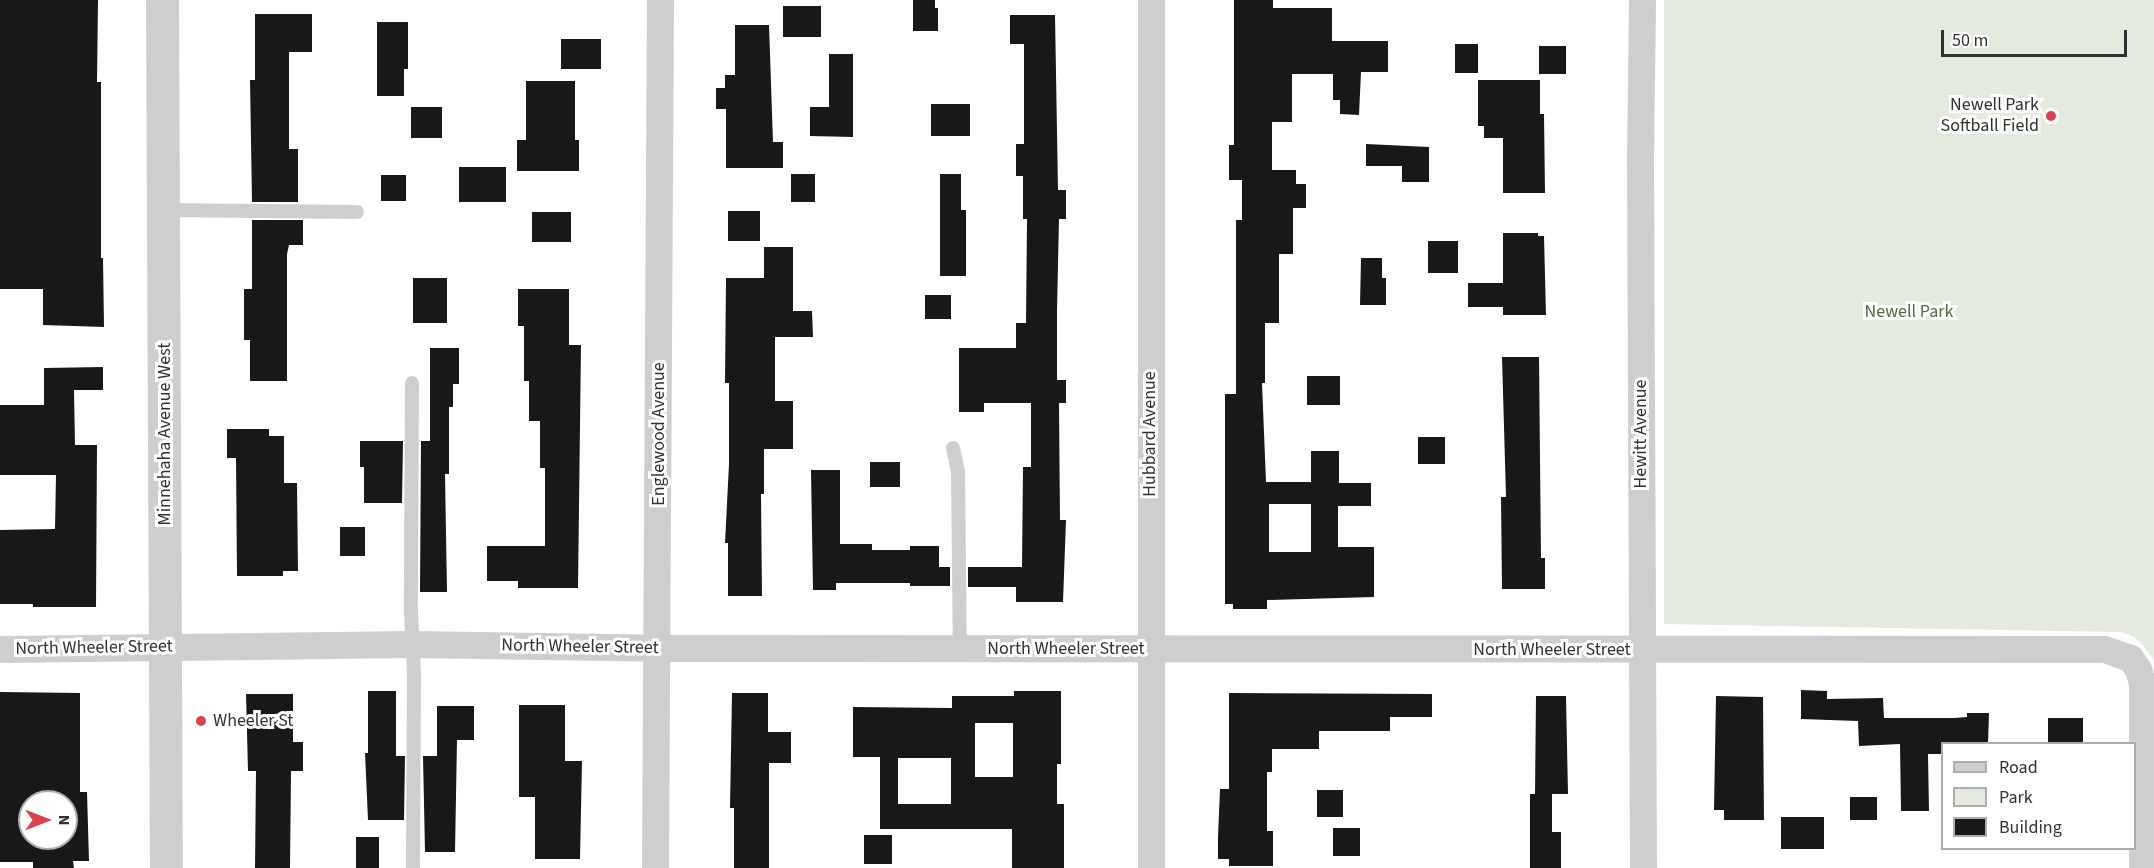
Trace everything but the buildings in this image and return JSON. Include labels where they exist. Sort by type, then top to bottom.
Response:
[{"type":"street","name":"Minnehaha Avenue West","points":[[162,0],[166,868]]},
{"type":"street","name":"Englewood Avenue","points":[[656,868],[654,681],[657,648],[660,0]]},
{"type":"street","name":"Hubbard Avenue","points":[[1150,868],[1151,0]]},
{"type":"street","name":"Hewitt Avenue","points":[[1642,0],[1642,868]]},
{"type":"street","name":"North Wheeler Street","points":[[0,649],[411,644],[657,648],[2104,649],[2130,658],[2138,669],[2142,683],[2142,868]]},
{"type":"lane","points":[[164,210],[357,212]]},
{"type":"lane","points":[[412,383],[413,868]]},
{"type":"lane","points":[[953,448],[958,472],[960,648]]},
{"type":"green space","name":"Newell Park","points":[[1664,0],[2154,0],[2154,668],[2153,659],[2143,645],[2133,636],[2121,632],[1664,624]]},
{"type":"place","name":"Newell Park Softball Field","points":[[2051,116]]},
{"type":"place","name":"Wheeler St","points":[[201,721]]}]
